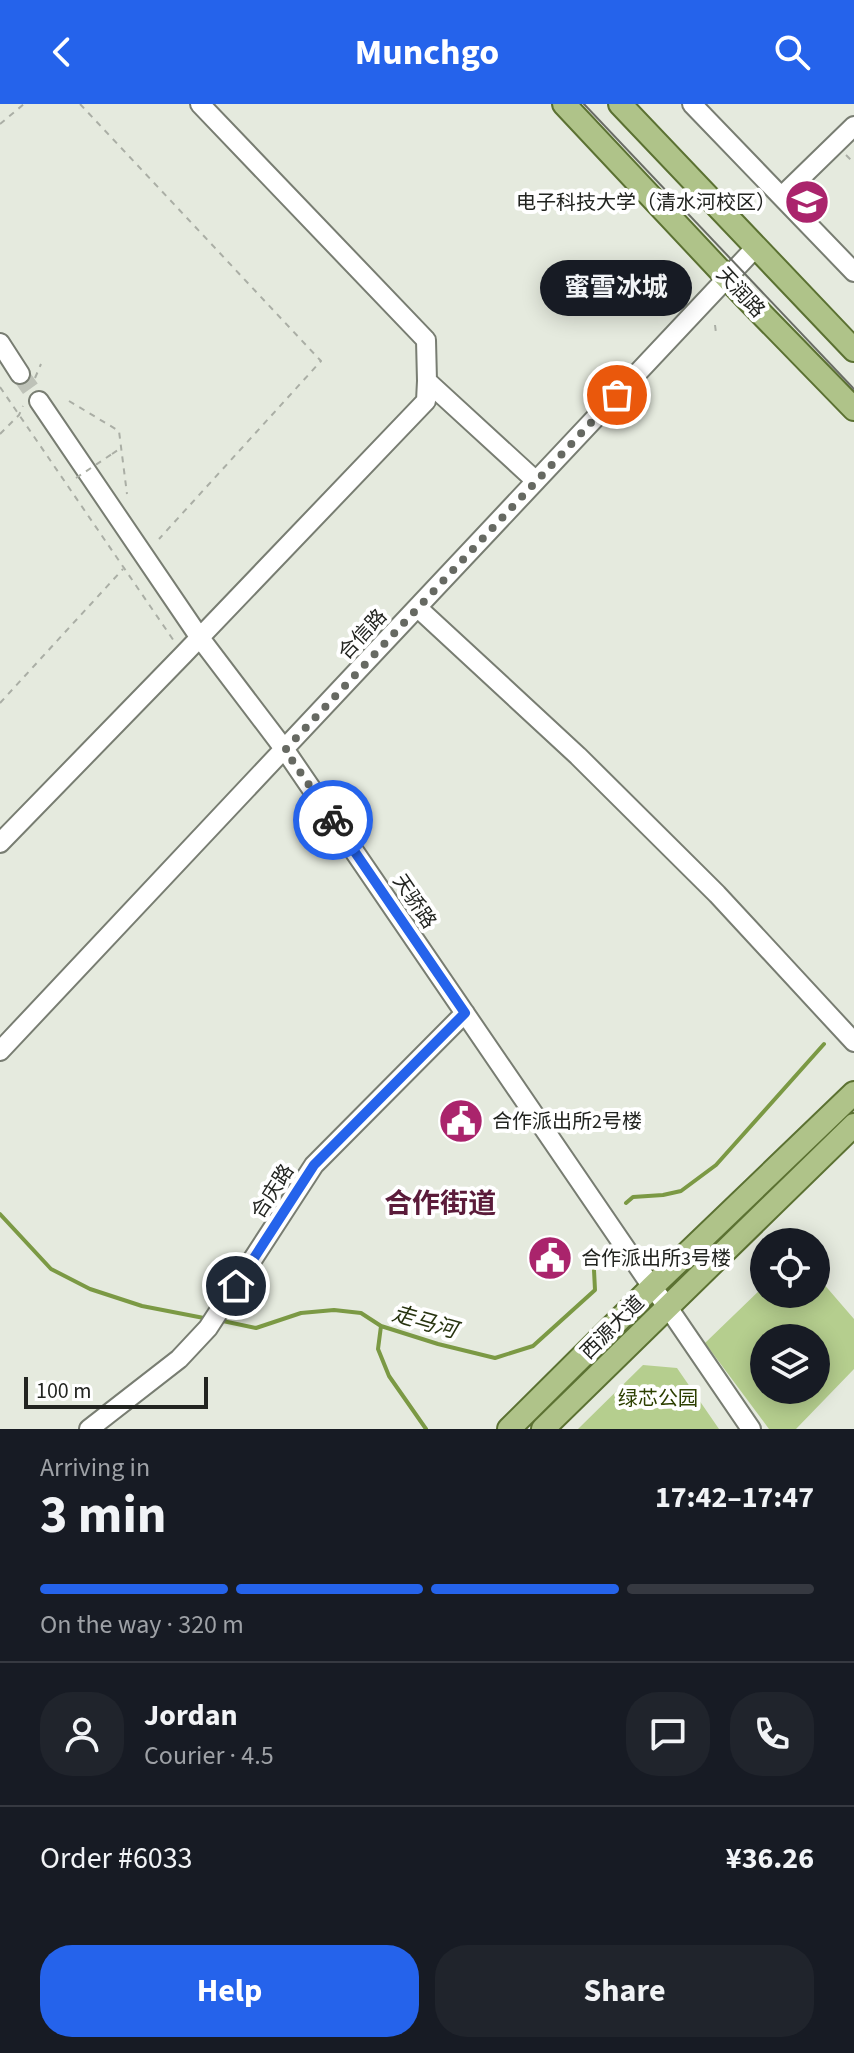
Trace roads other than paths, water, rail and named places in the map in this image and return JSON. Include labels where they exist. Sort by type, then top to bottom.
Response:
[{"type":"main road","name":"天润路","points":[[564,104],[854,409]]},
{"type":"main road","name":"天润路","points":[[620,104],[854,350]]},
{"type":"main road","name":"西源大道","points":[[509,1429],[854,1093]]},
{"type":"main road","name":"西源大道","points":[[543,1429],[854,1125]]},
{"type":"street","points":[[0,843],[426,401],[426,340],[200,104]]},
{"type":"street","points":[[692,104],[854,272]]},
{"type":"street","points":[[782,196],[854,126]]},
{"type":"street","name":"合信路","points":[[0,1051],[756,247]]},
{"type":"street","points":[[0,343],[20,374]]},
{"type":"street","points":[[427,381],[536,481]]},
{"type":"street","name":"天骄路","points":[[39,401],[200,638],[285,750],[751,1429]]},
{"type":"street","points":[[418,608],[621,798],[717,894],[854,1042]]},
{"type":"street","name":"合庆路","points":[[89,1429],[179,1359],[208,1328],[314,1165],[465,1013]]},
{"type":"waterway","name":"走马河","points":[[626,1203],[633,1197],[681,1191],[716,1165],[824,1044]]},
{"type":"waterway","name":"走马河","points":[[0,1214],[51,1269],[90,1289],[142,1306],[209,1319]]},
{"type":"waterway","name":"走马河","points":[[218,1320],[256,1328],[301,1313],[334,1310],[361,1313],[381,1326],[495,1358],[533,1346],[595,1290],[594,1270]]},
{"type":"waterway","points":[[381,1326],[378,1349],[389,1376],[426,1429]]},
{"type":"tunnel","points":[[20,374],[39,401]]},
{"type":"tram line","points":[[584,104],[854,389]]},
{"type":"place","name":"电子科技大学（清水河校区）","points":[[807,202]]},
{"type":"place","name":"蜜雪冰城","points":[[617,395]]},
{"type":"place","name":"合作派出所2号楼","points":[[461,1121]]},
{"type":"place","name":"合作派出所3号楼","points":[[550,1258]]},
{"type":"district","name":"合作街道","points":[[440,1203]]},
{"type":"park label","name":"绿芯公园","points":[[658,1398]]}]
